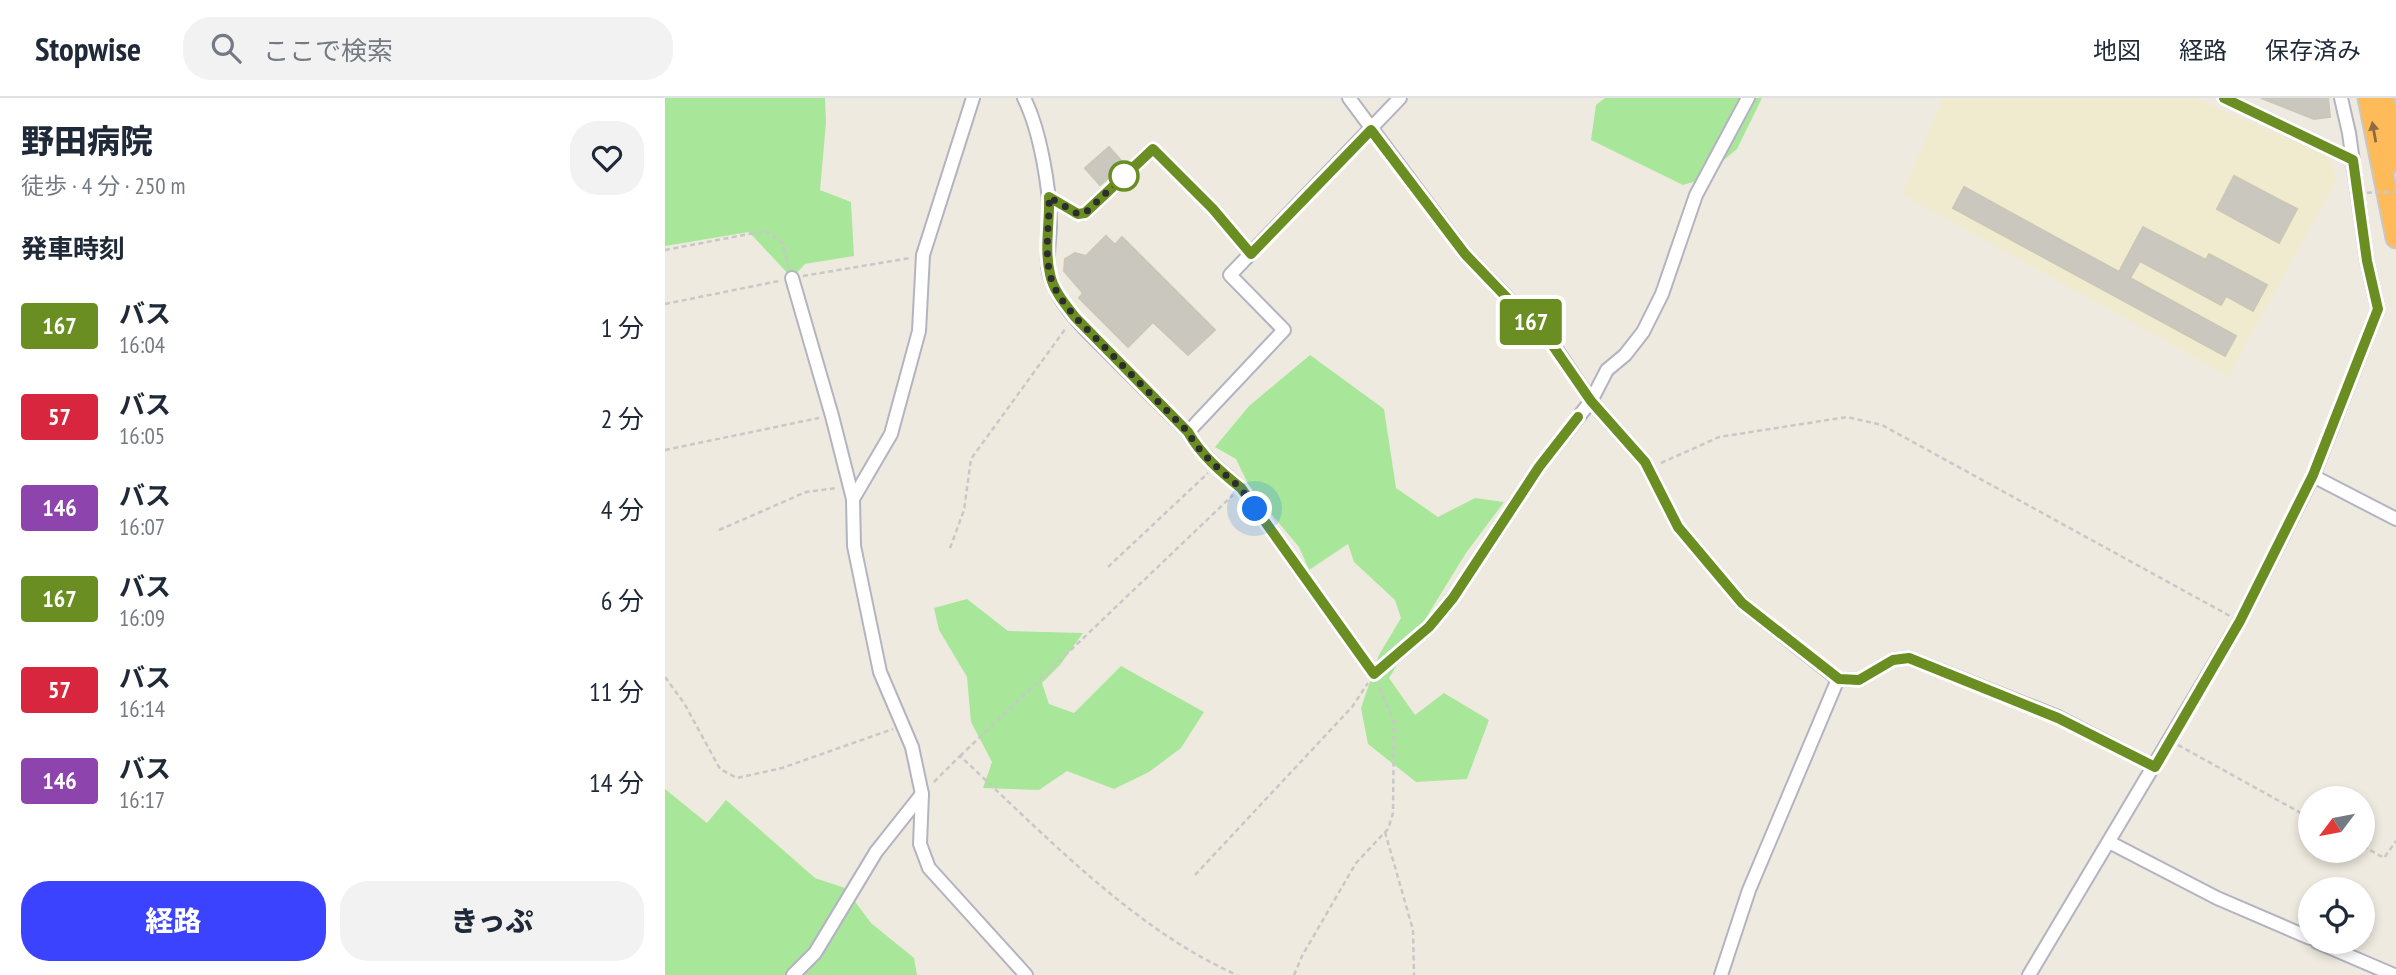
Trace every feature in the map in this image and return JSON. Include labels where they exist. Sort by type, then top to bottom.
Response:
[{"type":"highway","points":[[2368,98],[2396,238]]},
{"type":"highway","points":[[2384,98],[2396,162]]},
{"type":"street","points":[[852,493],[891,434],[919,331],[923,255],[974,98]]},
{"type":"street","points":[[1024,98],[1038,142],[1049,197],[1050,228],[1047,252],[1050,276],[1059,295],[1075,317],[1188,432],[1215,466],[1241,488],[1374,674],[1429,627],[1445,608],[1539,467],[1591,401],[1607,370],[1625,355],[1643,332],[1662,294],[1696,195],[1748,98]]},
{"type":"street","points":[[1349,98],[1465,254],[1553,346],[1591,401],[1645,462],[1678,527],[1742,603],[1839,679],[1859,680],[1893,660],[1909,658],[2058,718],[2155,767]]},
{"type":"street","points":[[1188,432],[1285,330],[1230,275],[1400,98]]},
{"type":"street","points":[[2224,98],[2353,160]]},
{"type":"street","points":[[2029,975],[2240,621],[2313,475],[2378,309],[2367,261],[2341,98]]},
{"type":"street","points":[[1049,197],[1078,214],[1085,213],[1153,149],[1213,209],[1251,254]]},
{"type":"street","points":[[792,278],[852,493],[854,546],[880,671],[912,747],[922,794],[920,844],[929,868],[1026,975]]},
{"type":"street","points":[[2313,475],[2396,519]]},
{"type":"street","points":[[1721,975],[1749,890],[1839,679]]},
{"type":"street","points":[[793,975],[815,953],[876,852],[922,794]]},
{"type":"street","points":[[2109,842],[2217,898],[2298,933]]},
{"type":"street","points":[[2345,954],[2394,975]]},
{"type":"path","points":[[2350,193],[2396,192]]},
{"type":"path","points":[[665,250],[765,230],[782,242],[792,278]]},
{"type":"path","points":[[950,548],[964,510],[971,459],[1075,317]]},
{"type":"path","points":[[665,450],[832,416]]},
{"type":"path","points":[[1648,469],[1719,437],[1847,417],[1882,425],[2240,621]]},
{"type":"path","points":[[1108,567],[1215,466]]},
{"type":"path","points":[[922,794],[1241,488]]},
{"type":"path","points":[[719,530],[806,492],[852,493]]},
{"type":"path","points":[[1294,975],[1302,956],[1356,863],[1385,832],[1393,813],[1394,722],[1374,674]]},
{"type":"path","points":[[1195,875],[1352,707],[1374,674]]},
{"type":"path","points":[[665,677],[684,703],[720,769],[737,778],[782,768],[902,725]]},
{"type":"path","points":[[2169,740],[2298,811]]},
{"type":"path","points":[[960,756],[1121,903],[1211,964],[1237,975]]},
{"type":"path","points":[[1385,832],[1413,930],[1414,975]]},
{"type":"path","points":[[2375,853],[2384,858],[2396,841]]},
{"type":"shaded area","points":[[1943,98],[2193,98],[2329,156],[2337,180],[2228,376],[1902,194]]},
{"type":"green space","points":[[665,98],[825,98],[826,123],[820,190],[851,202],[854,256],[805,264],[792,278],[749,232],[665,246]]},
{"type":"green space","points":[[1605,98],[1762,98],[1737,149],[1700,180],[1683,185],[1591,140],[1596,105]]},
{"type":"green space","points":[[1310,355],[1384,409],[1396,488],[1438,517],[1475,498],[1504,502],[1466,553],[1389,678],[1415,715],[1444,693],[1489,720],[1467,779],[1416,782],[1368,744],[1361,708],[1379,655],[1401,618],[1395,600],[1354,562],[1348,544],[1309,570],[1299,547],[1251,490],[1236,459],[1215,447],[1249,406]]},
{"type":"green space","points":[[967,599],[1008,631],[1083,633],[1060,665],[1042,683],[1049,704],[1074,713],[1121,666],[1204,712],[1181,748],[1149,772],[1114,789],[1067,771],[1039,790],[983,788],[992,762],[971,722],[967,677],[939,630],[934,608]]},
{"type":"green space","points":[[665,789],[707,823],[726,800],[815,878],[845,888],[871,923],[914,958],[917,975],[665,975]]},
{"type":"building","points":[[2261,98],[2328,98],[2330,117],[2314,119]]},
{"type":"building","points":[[1109,147],[1124,164],[1100,185],[1085,168]]},
{"type":"building","points":[[2234,176],[2297,209],[2279,243],[2217,209]]},
{"type":"building","points":[[1964,187],[2119,272],[2143,227],[2206,260],[2209,254],[2267,285],[2253,311],[2226,296],[2221,305],[2140,261],[2130,278],[2236,336],[2225,356],[1953,208]]},
{"type":"building","points":[[1106,236],[1115,245],[1122,237],[1215,330],[1188,355],[1153,322],[1128,347],[1079,298],[1083,293],[1064,271],[1065,259],[1075,253],[1086,256]]},
{"type":"bus line","name":"167","points":[[1578,417],[1539,467],[1453,598],[1429,627],[1374,674],[1241,488],[1215,466],[1188,432],[1075,317],[1059,295],[1050,276],[1047,252],[1050,228],[1049,197],[1078,214],[1085,213],[1153,149],[1213,209],[1251,254],[1371,130],[1465,254],[1553,346],[1591,401],[1645,462],[1678,527],[1742,603],[1839,679],[1859,680],[1893,660],[1909,658],[2058,718],[2155,767],[2240,621],[2313,475],[2378,309],[2367,261],[2353,160],[2224,98]]},
{"type":"route","points":[[1124,176],[1085,213],[1078,214],[1049,197],[1050,228],[1047,252],[1050,276],[1059,295],[1075,317],[1188,432],[1215,466],[1241,488],[1255,509]]}]
